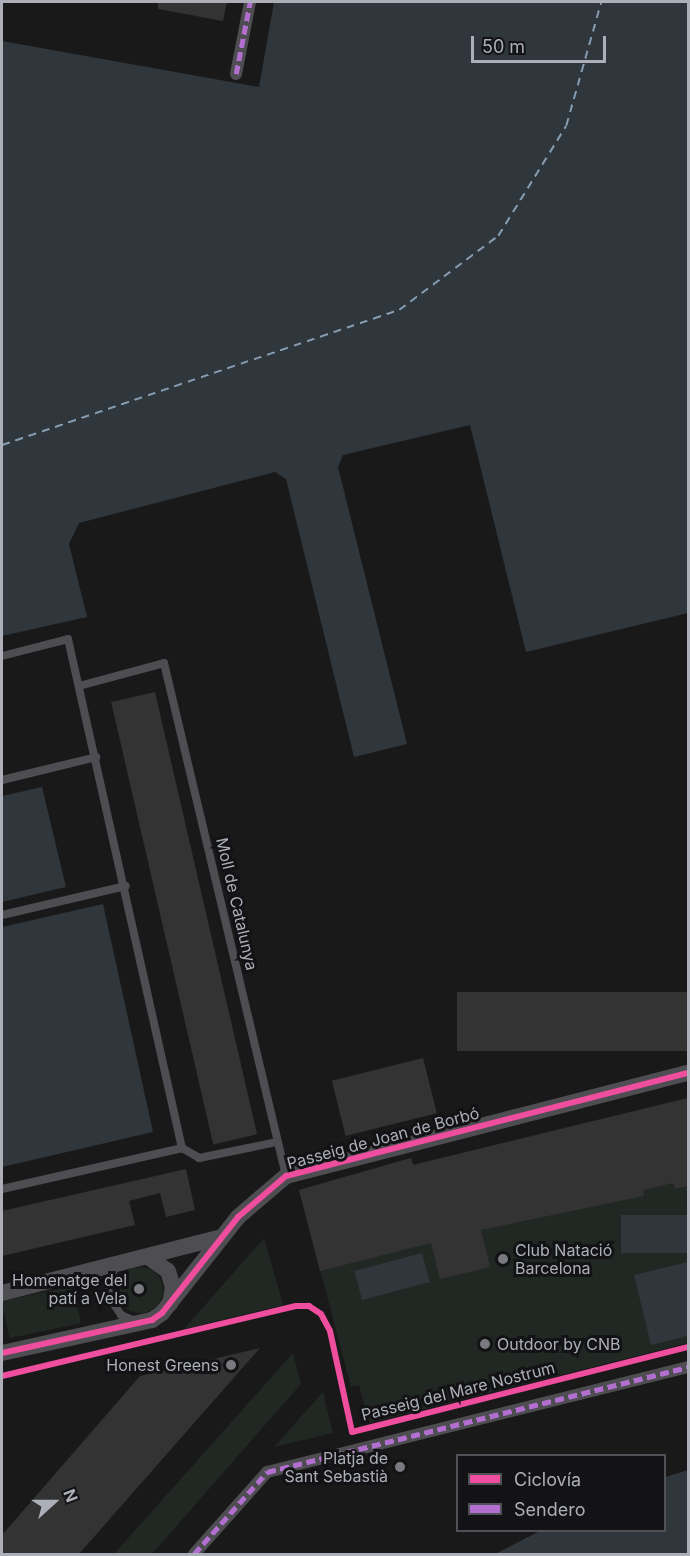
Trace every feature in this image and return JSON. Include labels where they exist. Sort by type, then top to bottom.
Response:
[{"type":"street","points":[[236,74],[250,2]]},
{"type":"street","name":"Passeig de Joan de Borbó","points":[[2,1353],[152,1320],[170,1304],[238,1217],[286,1176],[688,1073]]},
{"type":"street","points":[[2,1293],[80,1275],[125,1260],[148,1257],[221,1238]]},
{"type":"street","points":[[148,1257],[158,1262],[171,1279],[170,1304]]},
{"type":"street","name":"Passeig del Mare Nostrum","points":[[194,1554],[267,1472],[688,1367]]},
{"type":"lane","points":[[2,656],[68,639],[126,886],[182,1148]]},
{"type":"lane","name":"Moll de Catalunya","points":[[79,686],[164,663],[286,1176]]},
{"type":"lane","points":[[2,780],[96,757]]},
{"type":"lane","points":[[2,915],[126,886]]},
{"type":"lane","points":[[2,1189],[182,1148],[199,1158],[278,1147]]},
{"type":"lane","points":[[125,1260],[110,1276],[109,1297],[121,1315],[141,1322]]},
{"type":"shaded area","points":[[274,2],[688,2],[688,613],[526,652],[470,425],[343,455],[338,467],[407,744],[354,757],[286,479],[275,472],[79,523],[69,544],[87,617],[2,636],[2,41],[259,87]]},
{"type":"shaded area","points":[[42,787],[66,887],[2,902],[2,796]]},
{"type":"shaded area","points":[[103,904],[153,1132],[2,1167],[2,927]]},
{"type":"shaded area","name":"Club Natació Barcelona","points":[[688,1098],[688,1343],[369,1423],[359,1385],[351,1387],[299,1190],[411,1158],[414,1165]]},
{"type":"shaded area","points":[[621,1215],[688,1215],[688,1253],[621,1253]]},
{"type":"shaded area","points":[[264,1238],[283,1305],[184,1329]]},
{"type":"shaded area","points":[[422,1253],[430,1282],[362,1300],[354,1271]]},
{"type":"shaded area","points":[[688,1262],[688,1336],[651,1345],[634,1275]]},
{"type":"shaded area","points":[[140,1267],[156,1274],[163,1290],[156,1306],[140,1313],[124,1306],[117,1290],[124,1274]]},
{"type":"shaded area","points":[[73,1286],[81,1323],[9,1338],[2,1301]]},
{"type":"shaded area","points":[[293,1353],[301,1384],[152,1554],[114,1554]]},
{"type":"shaded area","points":[[323,1392],[333,1433],[274,1447]]},
{"type":"shaded area","points":[[688,1470],[688,1554],[495,1554],[538,1532],[666,1532],[666,1477]]},
{"type":"building","points":[[158,2],[227,2],[223,21],[158,9]]},
{"type":"building","points":[[155,692],[257,1134],[213,1144],[111,702]]},
{"type":"building","points":[[457,992],[688,992],[688,1051],[457,1051]]},
{"type":"building","points":[[423,1058],[437,1113],[346,1136],[332,1081]]},
{"type":"building","points":[[688,1098],[688,1186],[675,1189],[673,1183],[643,1190],[644,1196],[481,1230],[490,1267],[440,1279],[431,1243],[320,1271],[299,1190],[411,1158],[413,1165]]},
{"type":"building","points":[[186,1169],[195,1210],[166,1217],[160,1193],[129,1201],[135,1225],[2,1256],[2,1211]]},
{"type":"building","points":[[260,1348],[79,1554],[2,1554],[2,1535],[140,1376]]},
{"type":"ferry route","points":[[2,445],[399,310],[498,236],[566,126],[601,2]]},
{"type":"marked path","points":[[236,74],[250,2]]},
{"type":"marked path","points":[[194,1554],[267,1472],[688,1367]]},
{"type":"cycle path","points":[[2,1353],[152,1320],[162,1313],[238,1217],[286,1176],[688,1073]]},
{"type":"cycle path","points":[[2,1376],[296,1306],[309,1306],[321,1314],[330,1331],[352,1432],[688,1347]]},
{"type":"place","name":"Club Natació Barcelona","points":[[503,1259]]},
{"type":"place","name":"Homenatge del patí a Vela","points":[[139,1289]]},
{"type":"place","name":"Outdoor by CNB","points":[[485,1344]]},
{"type":"place","name":"Honest Greens","points":[[231,1365]]},
{"type":"place","name":"Platja de Sant Sebastià","points":[[400,1467]]}]
